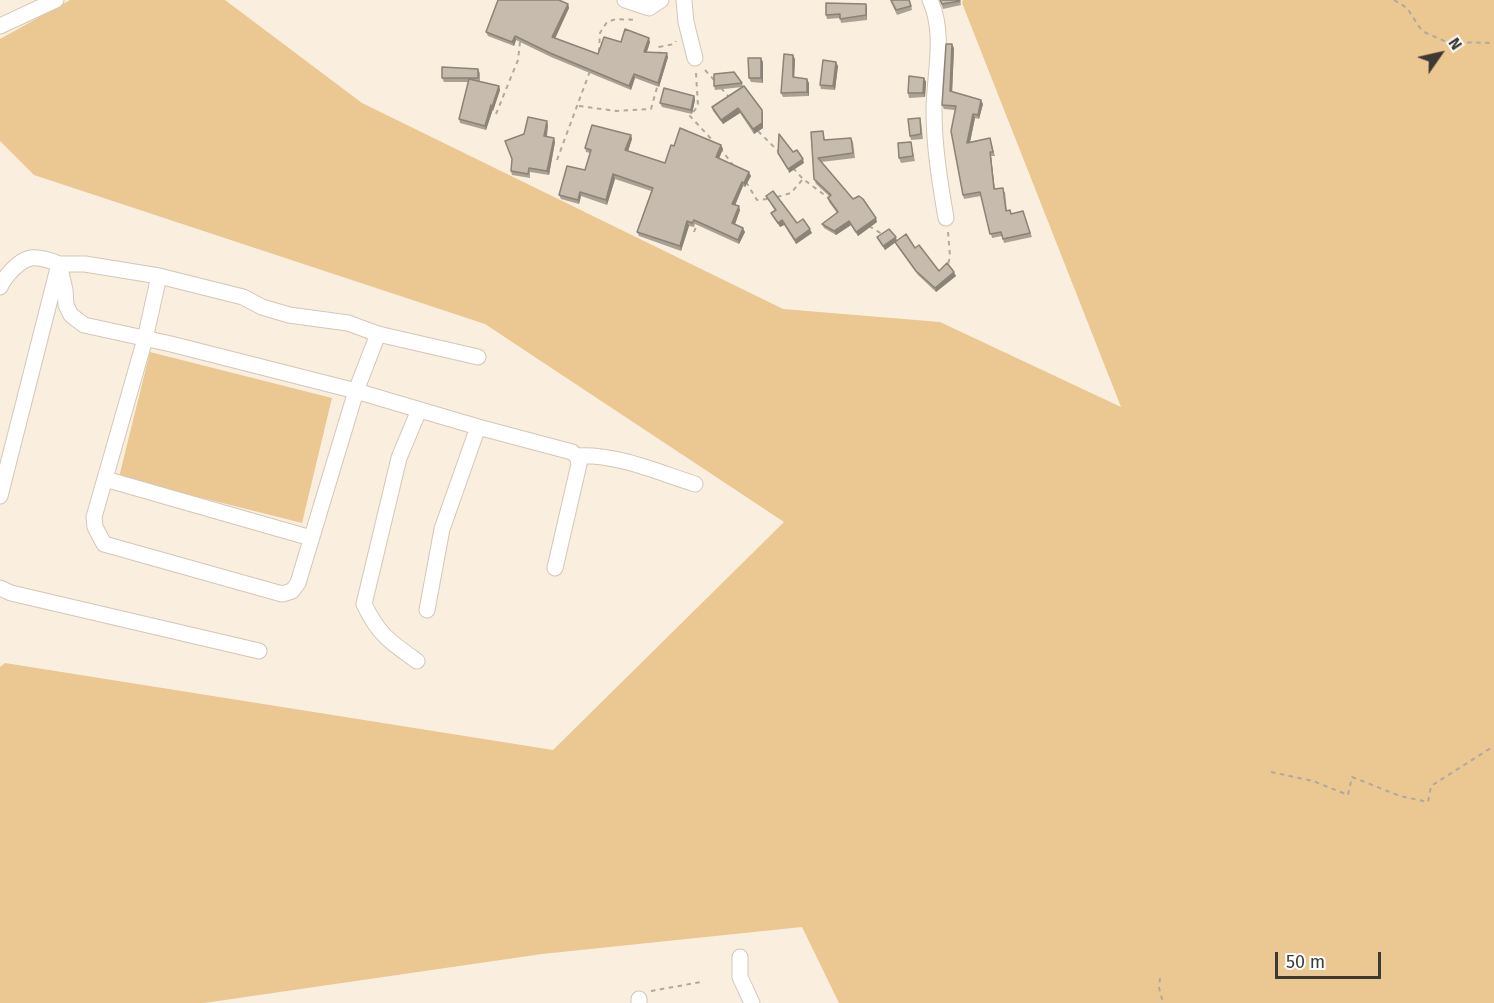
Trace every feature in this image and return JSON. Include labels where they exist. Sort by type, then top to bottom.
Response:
[{"type":"street","points":[[0,26],[56,0]]},
{"type":"street","points":[[626,0],[655,4]]},
{"type":"street","points":[[684,0],[686,22],[695,58]]},
{"type":"street","points":[[930,0],[938,29],[934,111],[940,183],[946,218]]},
{"type":"street","points":[[0,287],[17,265],[31,258],[59,264],[85,264],[159,276],[243,297],[262,307],[289,315],[348,323],[378,334],[477,357]]},
{"type":"street","points":[[59,264],[66,305],[71,315],[84,325],[171,344],[356,391],[572,452],[577,456],[579,464],[555,568]]},
{"type":"street","points":[[0,496],[59,264]]},
{"type":"street","points":[[159,276],[145,339],[94,517],[95,527],[104,544],[282,594],[292,591],[298,583],[356,391],[378,334]]},
{"type":"street","points":[[417,661],[387,640],[374,624],[364,604],[399,458],[419,410]]},
{"type":"street","points":[[427,610],[442,529],[478,427]]},
{"type":"street","points":[[577,456],[598,455],[621,460],[695,484]]},
{"type":"street","points":[[105,479],[311,538]]},
{"type":"street","points":[[0,588],[10,593],[259,651]]},
{"type":"street","points":[[740,957],[740,977],[752,1003]]},
{"type":"path","points":[[1394,0],[1407,9],[1426,33],[1447,42],[1494,44]]},
{"type":"path","points":[[596,57],[599,51],[600,33],[607,22],[639,20],[655,4]]},
{"type":"path","points":[[496,114],[518,60],[522,37]]},
{"type":"path","points":[[659,47],[661,64]]},
{"type":"path","points":[[695,58],[734,103]]},
{"type":"path","points":[[695,58],[698,106],[690,116],[737,170]]},
{"type":"path","points":[[557,160],[579,106],[593,63]]},
{"type":"path","points":[[579,106],[616,111],[651,109],[659,81]]},
{"type":"path","points":[[756,129],[785,158]]},
{"type":"path","points":[[721,164],[725,154]]},
{"type":"path","points":[[791,165],[803,179],[837,204]]},
{"type":"path","points":[[743,178],[757,200],[791,193],[803,179]]},
{"type":"path","points":[[946,218],[950,256],[946,274]]},
{"type":"path","points":[[694,232],[698,222]]},
{"type":"path","points":[[863,222],[888,237]]},
{"type":"path","points":[[1271,772],[1313,781],[1348,795],[1352,777],[1400,796],[1428,802],[1431,786],[1494,746]]},
{"type":"path","points":[[1160,978],[1159,988],[1163,1003]]},
{"type":"path","points":[[639,1001],[649,992],[701,982]]},
{"type":"shaded area","points":[[70,0],[225,0],[362,103],[783,309],[940,322],[1121,407],[962,3],[963,0],[1494,0],[1494,1003],[839,1003],[802,927],[542,954],[204,1003],[0,1003],[0,667],[5,663],[553,750],[784,522],[485,324],[34,175],[0,141],[0,39]]},
{"type":"shaded area","points":[[150,352],[332,398],[302,523],[119,477]]},
{"type":"building","points":[[498,0],[559,0],[568,4],[552,37],[598,54],[604,37],[621,42],[625,29],[649,38],[644,52],[667,53],[658,83],[634,74],[629,86],[515,36],[512,42],[486,32]]},
{"type":"building","points":[[891,0],[909,0],[911,6],[896,10]]},
{"type":"building","points":[[940,0],[959,0],[960,1],[942,4]]},
{"type":"building","points":[[826,3],[866,4],[866,15],[840,19],[840,14],[826,15]]},
{"type":"building","points":[[946,44],[952,44],[950,91],[981,100],[978,115],[973,114],[967,143],[990,138],[993,152],[990,152],[994,189],[1003,188],[1006,211],[1010,210],[1011,214],[1023,211],[1030,233],[1003,239],[1001,232],[990,234],[980,192],[963,195],[951,131],[956,106],[942,105]]},
{"type":"building","points":[[784,54],[793,55],[793,77],[807,79],[807,92],[781,93]]},
{"type":"building","points":[[748,58],[761,58],[761,78],[749,78]]},
{"type":"building","points":[[823,60],[836,62],[833,86],[820,85]]},
{"type":"building","points":[[442,67],[478,69],[478,78],[442,78]]},
{"type":"building","points":[[734,72],[742,83],[714,86],[714,74]]},
{"type":"building","points":[[909,76],[924,78],[923,93],[908,93]]},
{"type":"building","points":[[469,79],[499,86],[485,126],[459,119]]},
{"type":"building","points":[[744,86],[762,110],[762,123],[753,129],[738,108],[721,120],[712,107]]},
{"type":"building","points":[[664,88],[694,96],[691,110],[660,103]]},
{"type":"building","points":[[528,117],[547,121],[544,136],[554,138],[547,171],[529,168],[528,174],[511,171],[512,159],[505,141],[524,134]]},
{"type":"building","points":[[920,118],[921,134],[910,136],[908,119]]},
{"type":"building","points":[[592,125],[631,135],[625,150],[665,163],[680,128],[721,145],[716,157],[749,172],[732,204],[739,206],[732,223],[743,228],[738,240],[694,220],[692,223],[687,221],[680,246],[637,232],[653,188],[613,174],[606,200],[580,192],[578,200],[559,195],[567,166],[585,170],[591,150],[585,148]]},
{"type":"building","points":[[823,131],[824,140],[851,138],[853,153],[818,158],[853,199],[859,196],[863,199],[876,218],[856,232],[849,221],[834,231],[822,224],[838,212],[828,198],[831,195],[814,179],[811,132]]},
{"type":"building","points":[[779,134],[793,152],[797,150],[803,159],[788,169],[778,153]]},
{"type":"building","points":[[911,142],[913,156],[899,158],[898,143]]},
{"type":"building","points":[[773,191],[797,223],[803,219],[810,229],[795,240],[782,220],[778,223],[771,213],[776,210],[766,196]]},
{"type":"building","points":[[889,229],[896,237],[883,246],[877,237]]},
{"type":"building","points":[[906,234],[915,248],[919,245],[939,271],[947,263],[954,272],[935,288],[916,271],[895,242]]}]
